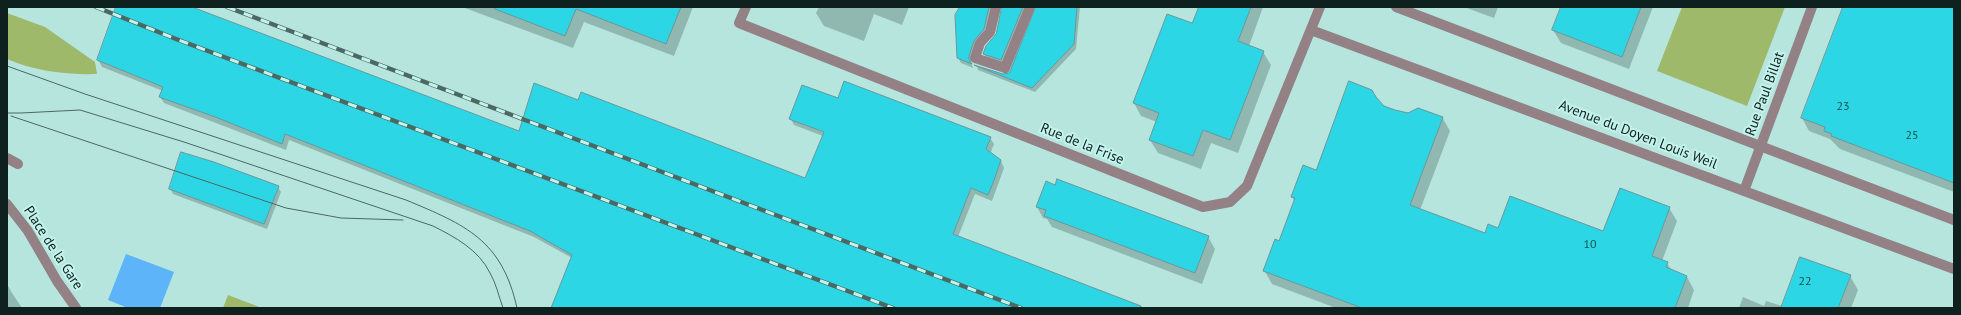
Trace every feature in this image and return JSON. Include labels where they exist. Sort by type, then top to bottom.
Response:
[{"type":"street","name":"Rue de la Frise","points":[[746,7],[739,23],[1203,207],[1230,202],[1247,186],[1320,7]]},
{"type":"street","points":[[996,7],[990,32],[980,42],[975,58],[1005,68],[1030,7]]},
{"type":"street","points":[[1396,7],[1954,220]]},
{"type":"street","name":"Rue Paul Billat","points":[[1744,191],[1812,7]]},
{"type":"street","name":"Avenue du Doyen Louis Weil","points":[[1311,30],[1954,269]]},
{"type":"street","points":[[7,158],[18,164]]},
{"type":"street","name":"Place de la Gare","points":[[7,204],[28,231],[57,280],[76,308]]},
{"type":"green space","points":[[1682,7],[1785,7],[1747,106],[1657,71]]},
{"type":"green space","points":[[7,13],[45,27],[95,62],[97,74],[74,74],[51,71],[28,67],[7,59]]},
{"type":"green space","points":[[228,295],[262,308],[223,308]]},
{"type":"water","points":[[126,254],[174,272],[160,308],[128,308],[108,300]]},
{"type":"building","points":[[116,7],[192,7],[519,131],[534,83],[578,100],[581,92],[805,178],[824,132],[789,119],[802,85],[838,98],[844,81],[991,137],[986,149],[1001,160],[993,183],[988,195],[971,188],[953,234],[1141,306],[1141,308],[551,308],[572,255],[530,231],[285,134],[282,144],[218,118],[159,97],[163,87],[97,60]]},
{"type":"building","points":[[496,7],[681,7],[666,44],[576,9],[565,36],[495,9]]},
{"type":"building","points":[[960,7],[989,7],[984,29],[974,41],[969,56],[969,60],[972,64],[957,58],[955,15]]},
{"type":"building","points":[[1002,7],[1023,7],[1001,60],[983,54],[986,46],[996,34]]},
{"type":"building","points":[[1036,7],[1077,7],[1074,44],[1032,88],[974,65],[1003,74],[1009,73]]},
{"type":"building","points":[[1199,7],[1251,7],[1238,41],[1264,51],[1230,140],[1203,130],[1193,156],[1149,140],[1159,113],[1133,103],[1167,14],[1192,23]]},
{"type":"building","points":[[1561,7],[1641,7],[1622,57],[1552,30]]},
{"type":"building","points":[[1843,7],[1954,7],[1954,183],[1831,136],[1832,134],[1824,131],[1825,127],[1801,118]]},
{"type":"building","points":[[1349,81],[1372,90],[1384,106],[1408,113],[1418,108],[1443,117],[1410,205],[1485,233],[1488,224],[1498,228],[1510,196],[1603,231],[1620,188],[1670,207],[1652,256],[1668,262],[1666,267],[1687,276],[1675,308],[1362,308],[1263,271],[1275,239],[1279,241],[1295,198],[1291,197],[1303,165],[1316,170]]},
{"type":"building","points":[[181,152],[214,162],[279,186],[264,224],[169,189]]},
{"type":"building","points":[[1057,179],[1209,236],[1195,273],[1044,216],[1046,210],[1036,207],[1046,181],[1055,185]]},
{"type":"building","points":[[1800,257],[1851,275],[1838,308],[1781,308]]},
{"type":"tram line","points":[[7,66],[85,94],[406,200],[447,218],[464,227],[491,251],[502,266],[517,308]]},
{"type":"tram line","points":[[7,113],[80,110],[184,142],[433,226],[466,245],[480,258],[492,277],[503,308]]},
{"type":"tram line","points":[[11,116],[286,208],[341,218],[403,220]]},
{"type":"railway","points":[[96,7],[176,39],[893,308]]},
{"type":"railway","points":[[227,7],[1021,308]]}]
